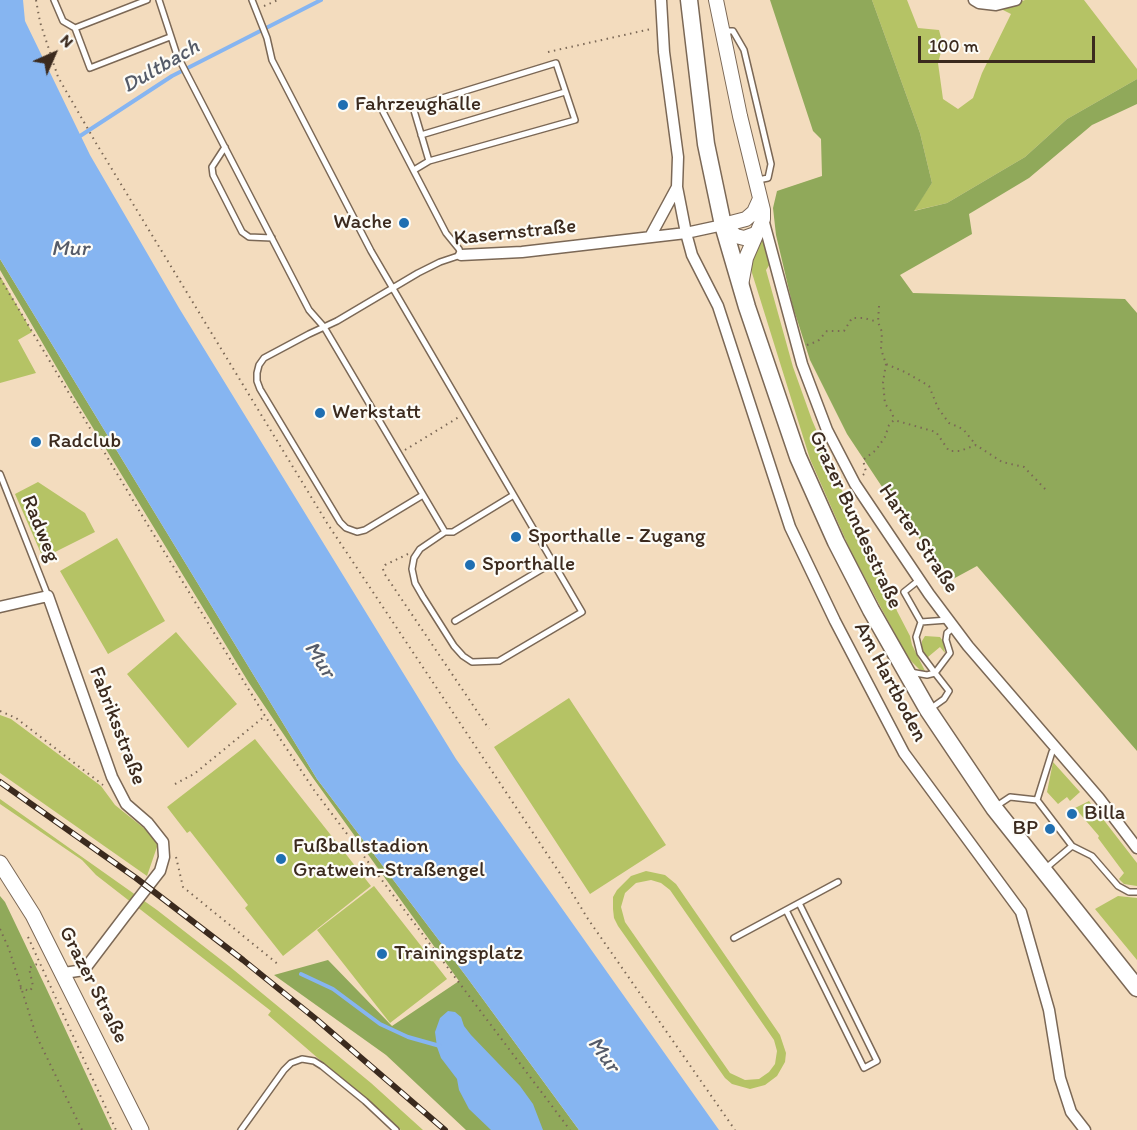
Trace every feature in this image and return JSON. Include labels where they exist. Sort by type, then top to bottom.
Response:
[{"type":"main road","name":"Grazer Bundesstraße","points":[[689,0],[706,144],[723,225],[798,457],[836,542],[871,610],[928,710],[994,808],[1137,988]]},
{"type":"main road","name":"Grazer Straße","points":[[0,863],[33,915],[64,973],[141,1130]]},
{"type":"street","points":[[661,0],[664,52],[678,157],[677,187],[686,233]]},
{"type":"street","name":"Harter Straße","points":[[716,0],[759,201],[763,210],[762,228],[797,348],[827,430],[855,484],[919,580],[951,623],[1108,810],[1137,848]]},
{"type":"street","points":[[974,0],[979,3],[996,5],[1016,0]]},
{"type":"street","points":[[650,237],[677,187]]},
{"type":"street","points":[[723,225],[746,219],[754,212],[759,201]]},
{"type":"street","points":[[723,225],[736,236],[744,238],[762,228]]},
{"type":"street","name":"Kasernstraße","points":[[461,255],[522,252],[686,233],[723,225]]},
{"type":"street","points":[[741,285],[746,258],[762,228]]},
{"type":"street","name":"Am Hartboden","points":[[686,233],[693,255],[718,306],[790,527],[835,621],[904,753],[1021,912],[1049,1010],[1060,1078],[1071,1112],[1085,1130]]},
{"type":"street","points":[[0,607],[48,596]]},
{"type":"street","name":"Fabriksstraße","points":[[48,596],[112,777],[126,804],[148,823],[163,842]]},
{"type":"street","points":[[64,973],[84,970],[160,871],[164,857],[163,842]]},
{"type":"lane","points":[[54,0],[63,21],[75,28],[90,68],[170,38]]},
{"type":"lane","points":[[75,28],[147,0]]},
{"type":"lane","points":[[159,0],[177,55],[309,310],[324,327],[445,532]]},
{"type":"lane","points":[[252,0],[267,38],[272,60],[371,252],[582,612],[499,661],[472,662],[454,646],[423,597],[412,569],[414,558],[420,549],[445,532],[453,532],[512,496]]},
{"type":"lane","points":[[722,31],[733,31],[744,51],[771,164],[768,178],[755,180]]},
{"type":"lane","points":[[414,171],[429,161],[575,120],[556,63],[413,108],[429,161]]},
{"type":"lane","points":[[421,135],[566,92]]},
{"type":"lane","points":[[379,105],[446,233],[461,255]]},
{"type":"lane","points":[[225,147],[212,167],[213,175],[242,232],[249,237],[272,238]]},
{"type":"lane","name":"Kasernstraße","points":[[423,495],[364,530],[357,532],[346,528],[340,522],[260,389],[256,373],[264,358],[324,327],[418,273],[461,255]]},
{"type":"lane","name":"Radweg","points":[[0,474],[48,596]]},
{"type":"lane","points":[[455,621],[552,563]]},
{"type":"lane","points":[[919,580],[904,592],[921,622],[916,637],[920,653],[949,691],[944,699],[928,710]]},
{"type":"lane","points":[[905,671],[935,674],[950,653],[946,640],[951,623],[921,622]]},
{"type":"lane","points":[[1037,800],[1052,752],[1056,748]]},
{"type":"lane","points":[[994,808],[1010,796],[1037,800],[1072,846],[1092,856],[1118,886],[1129,892],[1137,892]]},
{"type":"lane","points":[[1044,869],[1072,846]]},
{"type":"lane","points":[[734,938],[838,882]]},
{"type":"lane","points":[[786,910],[864,1068],[877,1061],[799,903]]},
{"type":"lane","points":[[241,1130],[284,1070],[291,1063],[302,1059],[314,1061],[322,1066],[396,1130]]},
{"type":"lane","points":[[386,1121],[387,1130]]},
{"type":"path","points":[[36,0],[40,22],[58,77],[96,143]]},
{"type":"path","points":[[257,12],[278,0]]},
{"type":"path","points":[[548,52],[663,27]]},
{"type":"path","points":[[0,278],[146,522],[266,716],[321,799],[570,1130]]},
{"type":"path","points":[[879,306],[881,349],[886,364],[885,404],[892,412],[894,420]]},
{"type":"path","points":[[797,348],[818,341],[827,331],[844,331],[852,318],[864,318],[878,322]]},
{"type":"path","points":[[886,364],[929,386],[938,408],[948,423],[963,429],[976,445],[1002,462],[1024,467],[1047,491]]},
{"type":"path","points":[[399,454],[464,414]]},
{"type":"path","points":[[855,484],[866,472],[863,460],[876,450],[894,420]]},
{"type":"path","points":[[894,420],[936,432],[949,451],[960,451],[976,445]]},
{"type":"path","points":[[417,554],[399,556],[389,562],[383,569],[384,573],[489,729]]},
{"type":"path","points":[[0,711],[16,718],[109,790]]},
{"type":"path","points":[[175,784],[194,774],[266,716]]},
{"type":"path","points":[[163,842],[175,852],[183,888],[279,965]]},
{"type":"path","points":[[563,878],[588,920],[735,1130]]},
{"type":"path","points":[[0,929],[9,949],[36,1035],[82,1130]]},
{"type":"path","points":[[25,931],[116,1130]]},
{"type":"path","points":[[20,988],[30,991],[33,986],[29,968],[39,963]]},
{"type":"green space","points":[[770,0],[872,0],[920,133],[932,183],[914,211],[947,203],[1025,157],[1067,119],[1137,79],[1137,104],[1092,125],[1029,178],[969,214],[972,234],[900,275],[913,293],[1125,299],[1137,313],[1137,751],[977,566],[953,579],[904,520],[847,434],[810,360],[793,307],[776,235],[773,208],[777,191],[822,176],[821,139],[813,131]]},
{"type":"green space","points":[[872,0],[907,0],[918,28],[939,30],[943,45],[938,63],[943,99],[958,109],[973,98],[982,73],[1011,14],[1001,9],[1025,0],[1084,0],[1137,69],[1137,79],[1067,119],[1025,157],[947,203],[913,211],[932,183],[920,133]]},
{"type":"green space","points":[[763,233],[770,264],[766,270],[793,367],[812,420],[862,537],[896,598],[897,611],[925,671],[920,670],[908,658],[851,552],[810,459],[752,273],[750,263]]},
{"type":"green space","points":[[0,259],[317,779],[579,1130],[466,1130],[386,1055],[274,975],[328,960],[392,1026],[459,981],[313,778],[249,683],[71,392],[0,270]]},
{"type":"green space","points":[[0,276],[32,332],[18,340],[36,373],[0,383]]},
{"type":"green space","points":[[38,482],[85,513],[95,532],[43,558],[15,494]]},
{"type":"green space","points":[[117,538],[165,621],[108,654],[60,571]]},
{"type":"green space","points":[[176,632],[237,704],[188,748],[127,674]]},
{"type":"green space","points":[[925,636],[940,637],[943,641],[945,653],[940,647],[928,657],[933,665],[922,649]]},
{"type":"green space","points":[[569,698],[666,845],[590,894],[494,747]]},
{"type":"green space","points":[[0,715],[11,719],[101,786],[115,805],[150,833],[158,844],[147,876],[0,773]]},
{"type":"green space","name":"Fußballstadion Gratwein-Straßengel","points":[[255,739],[371,886],[283,956],[245,908],[248,905],[190,831],[187,833],[167,807]]},
{"type":"green space","points":[[1053,762],[1080,792],[1070,801],[1067,797],[1058,804],[1047,792]]},
{"type":"green space","points":[[0,799],[157,910],[229,966],[371,1083],[423,1130],[401,1130],[268,1015],[271,1011],[96,875],[82,860],[0,804]]},
{"type":"green space","points":[[1089,801],[1137,863],[1137,886],[1124,884],[1119,879],[1124,873],[1098,838],[1099,836],[1075,808]]},
{"type":"green space","points":[[646,871],[665,875],[676,884],[780,1035],[786,1053],[785,1062],[777,1076],[765,1085],[750,1089],[732,1084],[725,1078],[618,926],[614,918],[613,897],[631,876]],"holes":[[[651,880],[661,883],[670,890],[774,1040],[777,1051],[775,1064],[759,1079],[745,1080],[730,1073],[625,922],[621,907],[625,893],[636,883]]]},
{"type":"green space","name":"Trainingsplatz","points":[[374,886],[447,979],[390,1023],[317,930]]},
{"type":"green space","points":[[0,896],[5,902],[112,1130],[0,1130]]},
{"type":"green space","points":[[1118,896],[1137,898],[1137,960],[1095,909]]},
{"type":"water","name":"Mur","points":[[0,0],[23,0],[25,21],[90,155],[179,308],[456,759],[719,1130],[579,1130],[317,779],[0,259]]},
{"type":"water","points":[[448,1011],[455,1012],[461,1017],[471,1035],[520,1086],[533,1104],[543,1130],[491,1130],[469,1109],[459,1090],[457,1079],[441,1058],[437,1047],[435,1032],[440,1018]]},
{"type":"waterway","name":"Dultbach","points":[[77,138],[172,76],[321,0]]},
{"type":"waterway","points":[[301,974],[333,989],[380,1024],[408,1037],[440,1046]]},
{"type":"railway","points":[[0,782],[136,878],[243,960],[316,1019],[445,1130]]},
{"type":"place","name":"Fahrzeughalle","points":[[343,105]]},
{"type":"place","name":"Wache","points":[[404,223]]},
{"type":"place","name":"Werkstatt","points":[[320,413]]},
{"type":"place","name":"Radclub","points":[[36,442]]},
{"type":"place","name":"Sporthalle - Zugang","points":[[516,537]]},
{"type":"place","name":"Sporthalle","points":[[470,565]]},
{"type":"place","name":"Billa","points":[[1072,814]]},
{"type":"place","name":"BP","points":[[1050,829]]},
{"type":"place","name":"Fußballstadion Gratwein-Straßengel","points":[[281,859]]},
{"type":"place","name":"Trainingsplatz","points":[[382,954]]}]
